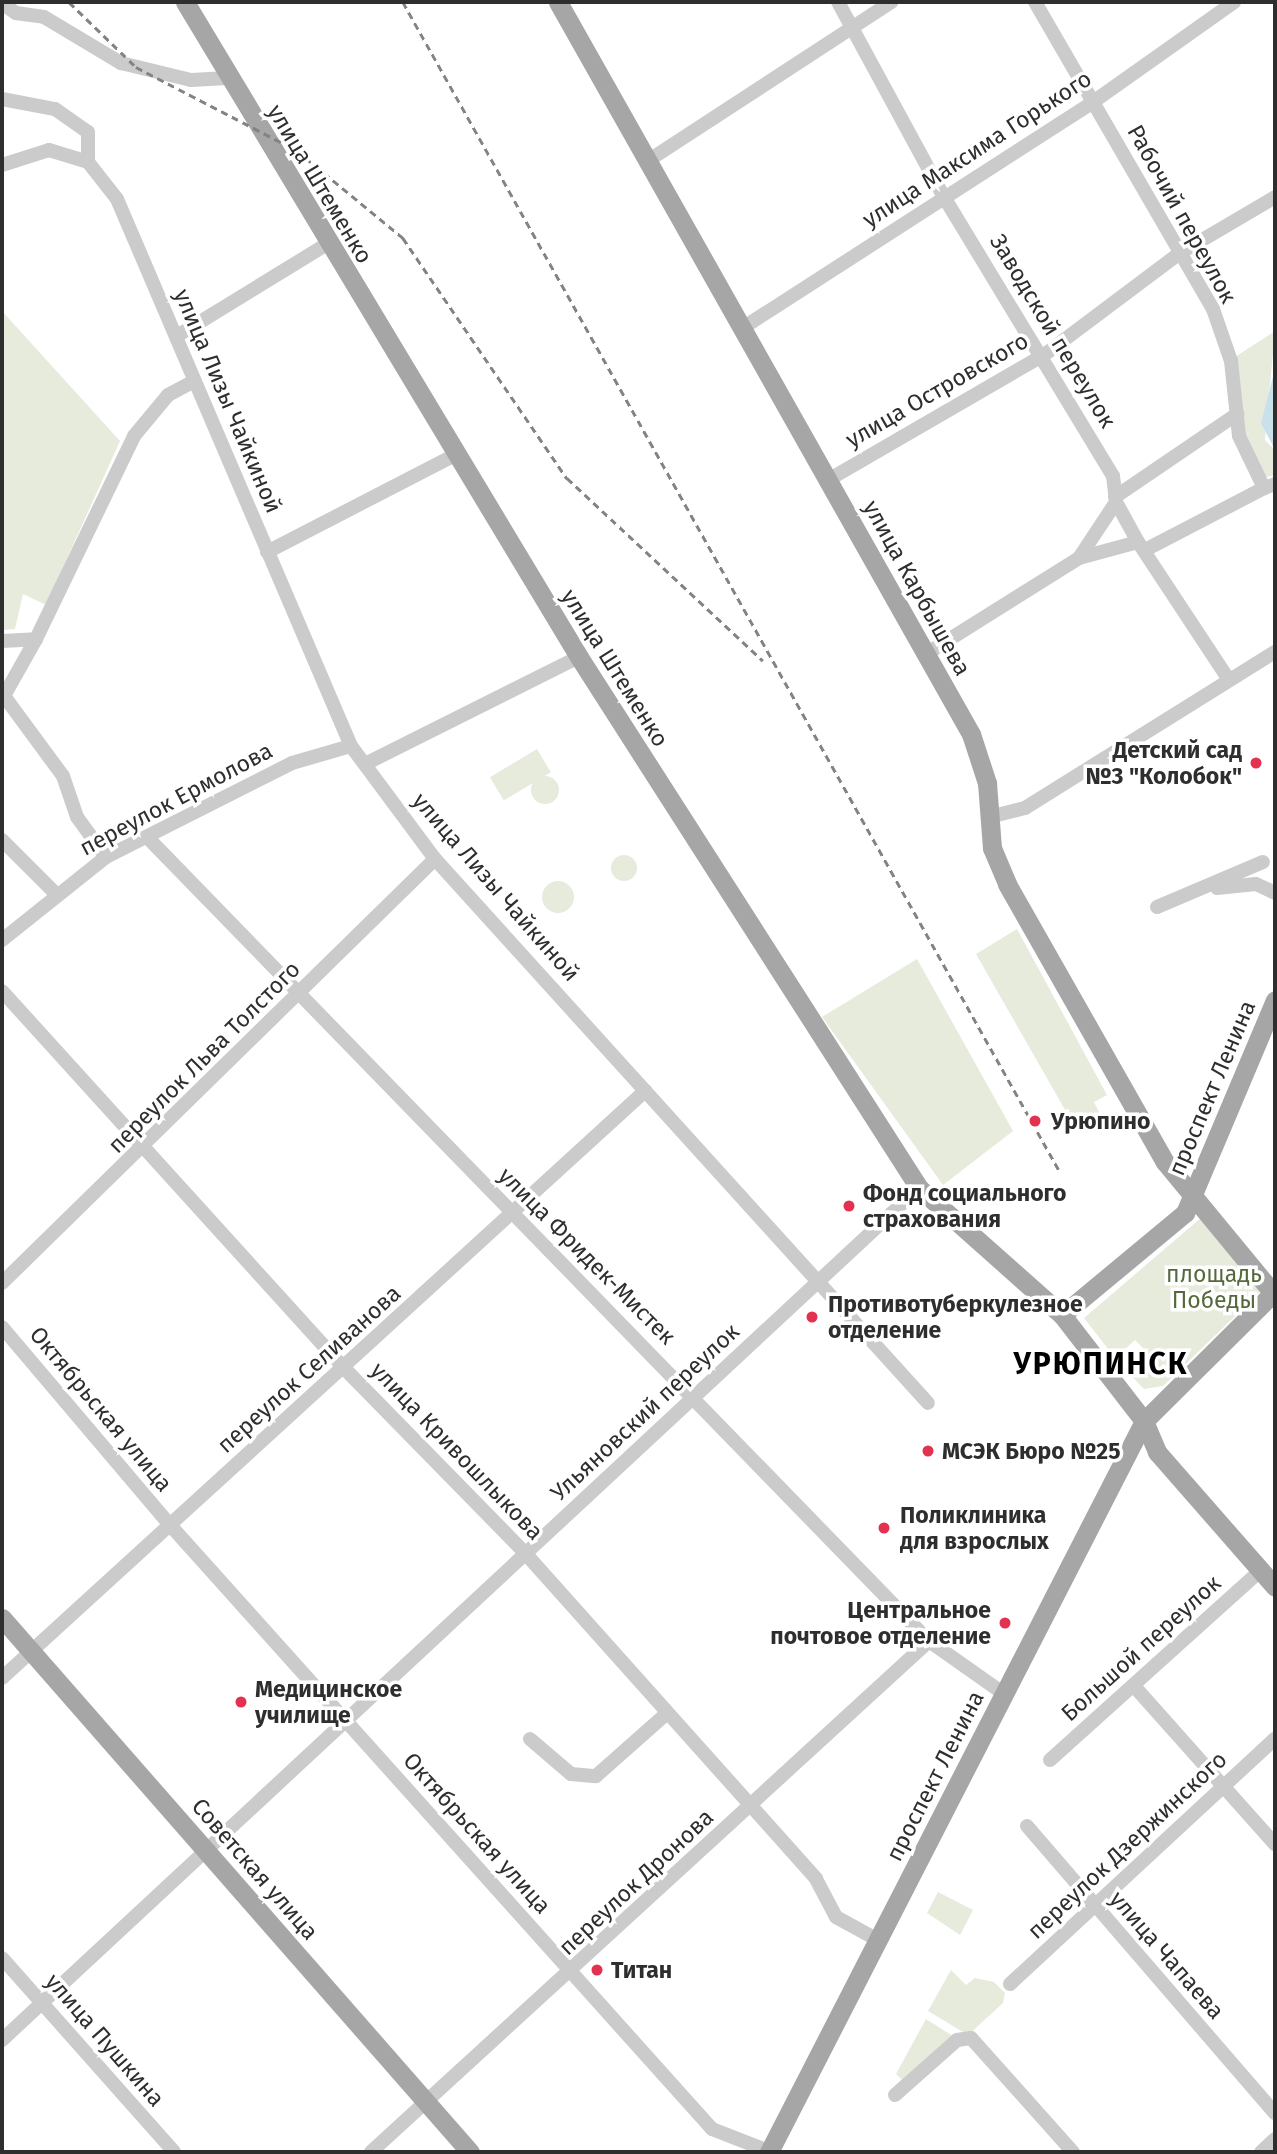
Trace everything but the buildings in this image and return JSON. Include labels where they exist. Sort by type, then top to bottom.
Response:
[{"type":"main road","name":"улица Штеменко","points":[[185,2],[327,244],[579,657],[919,1188],[1062,1315]]},
{"type":"main road","name":"улица Карбышева","points":[[557,7],[828,480],[980,753],[992,848],[1007,884],[1165,1162],[1194,1195]]},
{"type":"main road","name":"проспект Ленина","points":[[1194,1195],[1275,1000]]},
{"type":"main road","points":[[1144,1421],[1169,1390],[1269,1302],[1273,1287],[1194,1195],[1180,1218],[1062,1315],[1144,1421],[1157,1452],[1275,1587]]},
{"type":"main road","name":"проспект Ленина","points":[[770,2152],[1144,1421]]},
{"type":"main road","name":"Советская улица","points":[[2,1618],[470,2152]]},
{"type":"street","name":"Заводской переулок","points":[[838,2],[944,197],[1044,355],[1113,476],[1115,499],[1142,546],[1229,680]]},
{"type":"street","points":[[646,162],[891,2]]},
{"type":"street","name":"Рабочий переулок","points":[[1035,2],[1180,253],[1222,335],[1249,463],[1270,486]]},
{"type":"street","name":"улица Максима Горького","points":[[741,329],[1093,102],[1234,2]]},
{"type":"street","points":[[2,3],[16,13],[44,17],[121,63],[191,79],[229,78]]},
{"type":"street","points":[[2,99],[54,109],[88,132],[88,162],[49,150],[2,164]]},
{"type":"street","name":"улица Лизы Чайкиной","points":[[88,162],[117,199],[351,746],[436,859],[928,1403]]},
{"type":"street","name":"улица Островского","points":[[828,480],[1044,355],[1180,253],[1275,197]]},
{"type":"street","points":[[177,336],[327,244]]},
{"type":"street","points":[[106,858],[77,817],[63,776],[4,696],[36,639],[134,436],[168,395],[194,381]]},
{"type":"street","points":[[1079,558],[1115,499],[1237,414]]},
{"type":"street","points":[[267,552],[455,454]]},
{"type":"street","points":[[926,654],[1079,558],[1142,546],[1270,486]]},
{"type":"street","points":[[2,641],[36,639]]},
{"type":"street","points":[[989,817],[1027,807],[1275,652]]},
{"type":"street","points":[[365,764],[579,657]]},
{"type":"street","name":"переулок Ермолова","points":[[2,940],[55,893],[106,858],[292,763],[351,746]]},
{"type":"street","name":"улица Фридек-Мистек","points":[[148,838],[297,997],[513,1213],[929,1641],[1004,1694]]},
{"type":"street","points":[[2,840],[55,893]]},
{"type":"street","name":"переулок Льва Толстого","points":[[2,1283],[147,1146],[436,859]]},
{"type":"street","points":[[1157,907],[1208,889],[1263,862]]},
{"type":"street","points":[[1208,889],[1256,884],[1275,893]]},
{"type":"street","name":"улица Кривошлыкова","points":[[2,990],[147,1146],[344,1368],[525,1553],[665,1715],[816,1879],[836,1917],[878,1940]]},
{"type":"street","name":"переулок Селиванова","points":[[2,1678],[645,1091]]},
{"type":"street","name":"Ульяновский переулок","points":[[2,2040],[204,1848],[919,1188]]},
{"type":"street","name":"Октябрьская улица","points":[[2,1327],[171,1526],[712,2129],[770,2152]]},
{"type":"street","name":"Большой переулок","points":[[1050,1759],[1261,1570]]},
{"type":"street","name":"переулок Дронова","points":[[371,2152],[571,1973],[929,1641]]},
{"type":"street","points":[[1134,1686],[1275,1844]]},
{"type":"street","points":[[530,1739],[571,1774],[596,1776],[665,1715]]},
{"type":"street","name":"переулок Дзержинского","points":[[1010,1984],[1275,1739]]},
{"type":"street","name":"улица Чапаева","points":[[1027,1826],[1275,2113]]},
{"type":"street","name":"улица Пушкина","points":[[2,1958],[173,2152]]},
{"type":"street","points":[[895,2095],[957,2040],[971,2038],[1073,2152]]},
{"type":"street","points":[[1261,2152],[1275,2139]]},
{"type":"green space","points":[[2,311],[120,441],[46,605],[23,594],[15,629],[2,630]]},
{"type":"green space","points":[[1275,331],[1265,440],[1275,450],[1275,475],[1263,478],[1243,435],[1235,357]]},
{"type":"green space","points":[[537,749],[551,772],[504,800],[490,777]]},
{"type":"green space","points":[[545,776],[555,780],[559,790],[555,800],[545,804],[535,800],[531,790],[535,780]]},
{"type":"green space","points":[[624,855],[633,859],[637,868],[633,877],[624,881],[615,877],[611,868],[615,859]]},
{"type":"green space","points":[[558,881],[569,886],[574,897],[569,908],[558,913],[547,908],[542,897],[547,886]]},
{"type":"green space","points":[[1017,929],[1107,1095],[1094,1102],[1101,1116],[1076,1129],[976,954]]},
{"type":"green space","points":[[917,959],[1013,1131],[943,1185],[822,1017]]},
{"type":"green space","name":"площадь Победы","points":[[1202,1217],[1260,1292],[1163,1386],[1144,1389],[1124,1368],[1144,1349],[1135,1340],[1115,1358],[1084,1318]]},
{"type":"green space","points":[[938,1892],[973,1910],[960,1935],[927,1913]]},
{"type":"green space","points":[[951,1970],[966,1985],[975,1978],[994,1982],[1005,1993],[1003,2003],[968,2035],[928,2011]]},
{"type":"green space","points":[[926,2019],[953,2036],[903,2081],[896,2074]]},
{"type":"water","points":[[1275,369],[1275,450],[1261,423]]},
{"type":"railway","points":[[69,2],[136,67],[296,150],[403,238],[567,478],[763,661]]},
{"type":"railway","points":[[403,2],[1060,1172]]},
{"type":"place","name":"Детский сад №3 \"Колобок\"","points":[[1256,763]]},
{"type":"place","name":"Урюпино","points":[[1035,1121]]},
{"type":"place","name":"Фонд социального страхования","points":[[849,1206]]},
{"type":"place","name":"Противотуберкулезное отделение","points":[[812,1317]]},
{"type":"place","name":"МСЭК Бюро №25","points":[[928,1451]]},
{"type":"place","name":"Поликлиника для взрослых","points":[[884,1528]]},
{"type":"place","name":"Центральное почтовое отделение","points":[[1005,1623]]},
{"type":"place","name":"Медицинское училище","points":[[241,1702]]},
{"type":"place","name":"Титан","points":[[597,1970]]},
{"type":"district","name":"УРЮПИНСК","points":[[1101,1364]]}]
